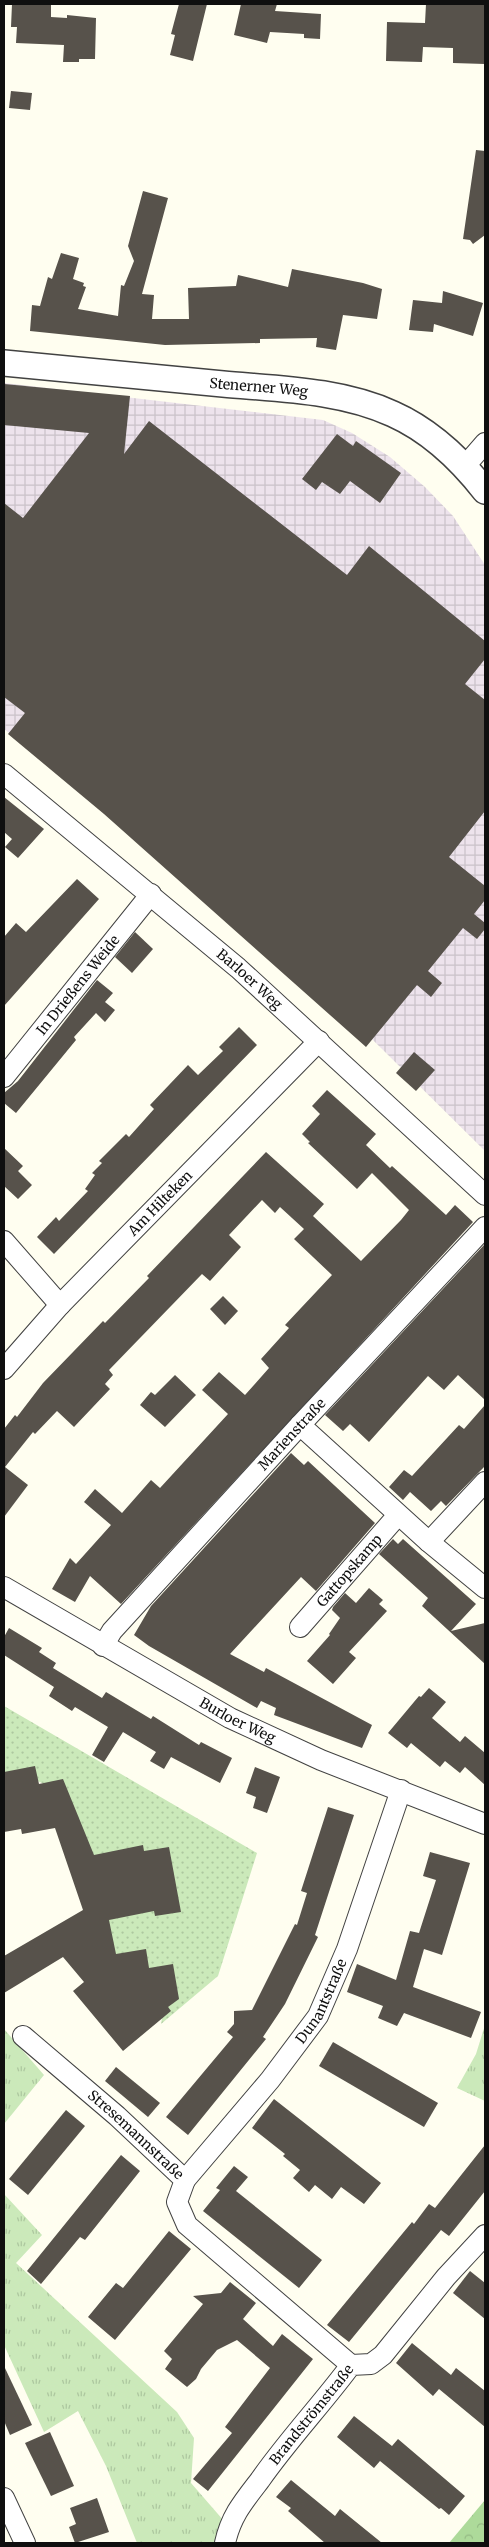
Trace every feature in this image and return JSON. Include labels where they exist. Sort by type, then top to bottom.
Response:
[{"type":"street","name":"Stenerner Weg","points":[[4,363],[304,392],[360,401],[394,414],[422,430],[465,466],[485,491]]},
{"type":"street","points":[[465,466],[485,443]]},
{"type":"street","name":"Barloer Weg","points":[[4,774],[238,968],[485,1195]]},
{"type":"street","name":"In Drießens Weide","points":[[4,1077],[151,894]]},
{"type":"street","name":"Am Hilteken","points":[[4,1369],[60,1305],[319,1041]]},
{"type":"street","name":"Marienstraße","points":[[103,1646],[112,1631],[300,1425],[485,1227]]},
{"type":"street","points":[[4,1241],[60,1305]]},
{"type":"street","points":[[300,1425],[398,1515],[485,1588]]},
{"type":"street","points":[[429,1542],[485,1482]]},
{"type":"street","name":"Gattopskamp","points":[[300,1627],[398,1515]]},
{"type":"street","name":"Burloer Weg","points":[[4,1587],[230,1718],[321,1760],[485,1824]]},
{"type":"street","name":"Dunantstraße","points":[[185,2180],[270,2080],[318,2016],[346,1949],[401,1790]]},
{"type":"street","name":"Stresemannstraße","points":[[22,2036],[117,2116],[185,2180],[177,2202],[187,2225],[351,2365]]},
{"type":"street","name":"Brandströmstraße","points":[[225,2543],[229,2522],[285,2444],[351,2365],[370,2364],[383,2355],[446,2277],[485,2235]]},
{"type":"street","points":[[4,2498],[25,2543]]},
{"type":"shaded area","points":[[4,383],[323,420],[352,433],[390,457],[425,487],[453,516],[485,565],[485,1151],[277,945],[4,729]]},
{"type":"green space","points":[[4,1706],[257,1853],[218,1976],[161,2024],[168,1983],[117,1963],[57,1790],[27,1776],[4,1775]]},
{"type":"green space","points":[[485,2025],[485,2101],[457,2088],[476,2054]]},
{"type":"green space","points":[[4,2029],[44,2075],[4,2124]]},
{"type":"green space","points":[[4,2194],[42,2235],[16,2263],[177,2412],[194,2438],[191,2483],[224,2521],[219,2543],[137,2543],[106,2466],[78,2411],[44,2432],[4,2345]]},
{"type":"green space","points":[[485,2500],[485,2543],[449,2543]]},
{"type":"building","points":[[12,4],[51,4],[51,17],[67,18],[67,15],[96,18],[95,59],[63,62],[64,45],[16,43],[17,27],[11,27]]},
{"type":"building","points":[[179,4],[207,4],[193,61],[170,55],[175,35],[171,34]]},
{"type":"building","points":[[241,4],[277,4],[275,11],[321,14],[320,39],[304,38],[304,34],[270,32],[267,43],[234,35]]},
{"type":"building","points":[[426,4],[484,4],[485,64],[453,63],[453,48],[423,47],[422,62],[386,61],[387,22],[425,23]]},
{"type":"building","points":[[11,91],[32,93],[30,110],[9,108]]},
{"type":"building","points":[[476,150],[485,151],[485,235],[473,244],[470,240],[463,239]]},
{"type":"building","points":[[143,191],[168,198],[142,294],[154,295],[152,319],[189,319],[188,288],[236,286],[238,275],[288,287],[292,269],[363,283],[382,289],[377,319],[343,315],[336,350],[316,347],[317,338],[260,339],[260,343],[165,345],[30,331],[32,305],[40,306],[48,277],[52,279],[61,253],[79,258],[73,279],[84,283],[83,286],[86,287],[78,309],[118,316],[121,285],[124,286],[134,261],[128,246]]},
{"type":"building","points":[[443,291],[483,303],[473,336],[434,324],[433,332],[409,330],[413,300],[442,303]]},
{"type":"building","points":[[4,384],[130,396],[124,454],[149,421],[347,575],[369,546],[485,641],[485,659],[465,684],[485,700],[485,811],[449,857],[485,886],[485,900],[474,914],[485,923],[485,929],[477,939],[463,928],[428,971],[442,983],[431,997],[417,985],[366,1047],[104,814],[8,734],[25,713],[4,697],[4,503],[23,518],[89,433],[4,425]]},
{"type":"building","points":[[337,434],[353,446],[356,441],[401,473],[380,503],[350,481],[340,494],[322,482],[316,490],[302,479]]},
{"type":"building","points":[[4,797],[44,829],[18,858],[5,847],[12,839],[4,832]]},
{"type":"building","points":[[77,879],[99,899],[4,1006],[4,937],[16,923],[26,932]]},
{"type":"building","points":[[135,932],[153,949],[132,973],[115,957]]},
{"type":"building","points":[[97,980],[113,993],[105,1002],[115,1010],[105,1022],[96,1013],[74,1037],[76,1040],[16,1113],[4,1103],[4,1093],[18,1081]]},
{"type":"building","points":[[239,1027],[257,1045],[54,1254],[37,1237],[56,1217],[59,1221],[88,1191],[85,1189],[95,1175],[92,1173],[102,1163],[99,1161],[126,1134],[129,1137],[154,1109],[150,1105],[188,1065],[198,1075],[223,1051],[219,1047]]},
{"type":"building","points":[[414,1052],[435,1070],[416,1091],[396,1073]]},
{"type":"building","points":[[327,1090],[376,1134],[366,1145],[390,1168],[392,1166],[446,1215],[455,1205],[473,1222],[121,1604],[90,1576],[75,1602],[52,1589],[70,1558],[76,1564],[111,1525],[84,1502],[95,1489],[122,1513],[151,1480],[160,1488],[228,1414],[202,1390],[219,1372],[245,1395],[269,1368],[261,1359],[289,1328],[285,1325],[332,1275],[294,1239],[304,1229],[280,1207],[275,1213],[262,1200],[229,1235],[241,1247],[210,1281],[202,1274],[109,1370],[113,1375],[105,1384],[110,1389],[74,1427],[57,1411],[35,1434],[33,1432],[5,1467],[28,1485],[4,1517],[4,1429],[15,1415],[17,1417],[43,1383],[103,1321],[105,1323],[149,1278],[147,1276],[266,1152],[324,1204],[313,1216],[361,1261],[401,1220],[409,1210],[372,1173],[357,1189],[308,1143],[310,1142],[302,1134],[320,1114],[312,1106]]},
{"type":"building","points":[[4,1148],[23,1166],[18,1171],[32,1185],[18,1199],[4,1186]]},
{"type":"building","points":[[484,1245],[485,1400],[458,1375],[444,1390],[428,1376],[369,1442],[350,1424],[343,1431],[325,1415]]},
{"type":"building","points":[[223,1296],[238,1311],[225,1325],[210,1309]]},
{"type":"building","points":[[175,1375],[196,1395],[165,1427],[140,1405],[151,1392],[155,1395]]},
{"type":"building","points":[[485,1405],[485,1466],[446,1506],[441,1501],[431,1511],[410,1492],[403,1500],[389,1487],[404,1470],[412,1476],[459,1425],[464,1429]]},
{"type":"building","points":[[291,1453],[304,1465],[308,1461],[375,1523],[316,1591],[301,1577],[230,1654],[264,1672],[266,1668],[372,1725],[362,1748],[274,1715],[276,1708],[261,1701],[257,1708],[149,1646],[134,1635],[151,1606]]},
{"type":"building","points":[[393,1539],[398,1544],[403,1539],[476,1604],[451,1631],[485,1623],[485,1664],[422,1606],[428,1598],[379,1554]]},
{"type":"building","points":[[369,1588],[383,1600],[379,1604],[387,1611],[349,1652],[356,1658],[333,1684],[307,1661],[330,1635],[340,1618],[332,1610],[333,1607],[345,1593],[356,1603]]},
{"type":"building","points":[[9,1628],[42,1648],[39,1652],[56,1663],[53,1668],[102,1698],[106,1692],[151,1719],[153,1716],[199,1745],[201,1742],[232,1758],[220,1783],[171,1757],[164,1769],[150,1761],[156,1752],[123,1732],[104,1762],[92,1755],[108,1727],[75,1707],[72,1711],[49,1696],[54,1687],[4,1655],[4,1637]]},
{"type":"building","points":[[429,1688],[446,1702],[432,1718],[460,1742],[465,1736],[485,1753],[485,1785],[465,1767],[460,1773],[445,1761],[440,1767],[411,1743],[407,1748],[388,1733],[419,1696],[421,1697]]},
{"type":"building","points":[[35,1766],[39,1784],[63,1779],[94,1855],[143,1845],[144,1851],[169,1847],[181,1912],[155,1916],[154,1911],[109,1920],[116,1954],[146,1949],[149,1968],[173,1964],[179,1999],[168,2007],[171,2011],[123,2051],[73,1991],[84,1982],[63,1957],[4,1993],[4,1956],[83,1910],[55,1828],[22,1834],[21,1829],[4,1832],[4,1772]]},
{"type":"building","points":[[255,1767],[280,1777],[267,1813],[253,1808],[256,1797],[246,1793]]},
{"type":"building","points":[[328,1807],[354,1815],[315,1935],[318,1937],[285,2004],[263,2037],[266,2039],[188,2135],[166,2117],[233,2037],[227,2032],[234,2024],[234,2011],[252,2010],[295,1924],[297,1925],[307,1893],[301,1891]]},
{"type":"building","points":[[430,1852],[470,1863],[442,1955],[424,1949],[413,1987],[481,2012],[471,2038],[404,2013],[397,2026],[378,2018],[383,2006],[347,1992],[357,1964],[396,1980],[410,1931],[419,1933],[436,1880],[423,1876]]},
{"type":"building","points":[[333,2042],[438,2103],[424,2127],[319,2066]]},
{"type":"building","points":[[116,2067],[160,2103],[148,2117],[105,2081]]},
{"type":"building","points":[[274,2099],[381,2183],[364,2204],[341,2187],[332,2199],[315,2185],[309,2192],[293,2178],[300,2170],[283,2156],[285,2154],[252,2128]]},
{"type":"building","points":[[66,2110],[85,2126],[28,2195],[9,2179]]},
{"type":"building","points":[[485,2145],[485,2191],[449,2236],[441,2230],[349,2342],[327,2325],[412,2222],[414,2224],[429,2204],[435,2208]]},
{"type":"building","points":[[121,2155],[140,2171],[85,2240],[80,2237],[41,2284],[27,2271]]},
{"type":"building","points":[[234,2166],[248,2177],[236,2191],[322,2260],[299,2288],[203,2211],[220,2190],[216,2188]]},
{"type":"building","points":[[169,2231],[191,2249],[115,2340],[88,2317],[116,2283],[123,2288]]},
{"type":"building","points":[[470,2271],[485,2283],[485,2319],[453,2293]]},
{"type":"building","points":[[230,2282],[256,2303],[243,2319],[273,2346],[282,2334],[313,2359],[208,2491],[193,2479],[232,2433],[225,2427],[270,2368],[237,2340],[217,2350],[201,2369],[196,2379],[187,2387],[165,2369],[172,2359],[164,2351],[203,2304],[193,2296],[221,2293]]},
{"type":"building","points":[[412,2343],[451,2375],[456,2368],[485,2391],[485,2427],[439,2389],[433,2396],[396,2363]]},
{"type":"building","points":[[4,2366],[32,2425],[10,2435],[4,2421]]},
{"type":"building","points":[[354,2416],[392,2446],[398,2439],[465,2496],[449,2515],[380,2461],[374,2468],[337,2437]]},
{"type":"building","points":[[50,2432],[74,2486],[51,2496],[25,2443]]},
{"type":"building","points":[[291,2480],[335,2516],[340,2509],[382,2543],[325,2543],[288,2511],[291,2508],[276,2497]]},
{"type":"building","points":[[97,2498],[109,2532],[75,2543],[69,2527],[76,2524],[70,2508]]}]
